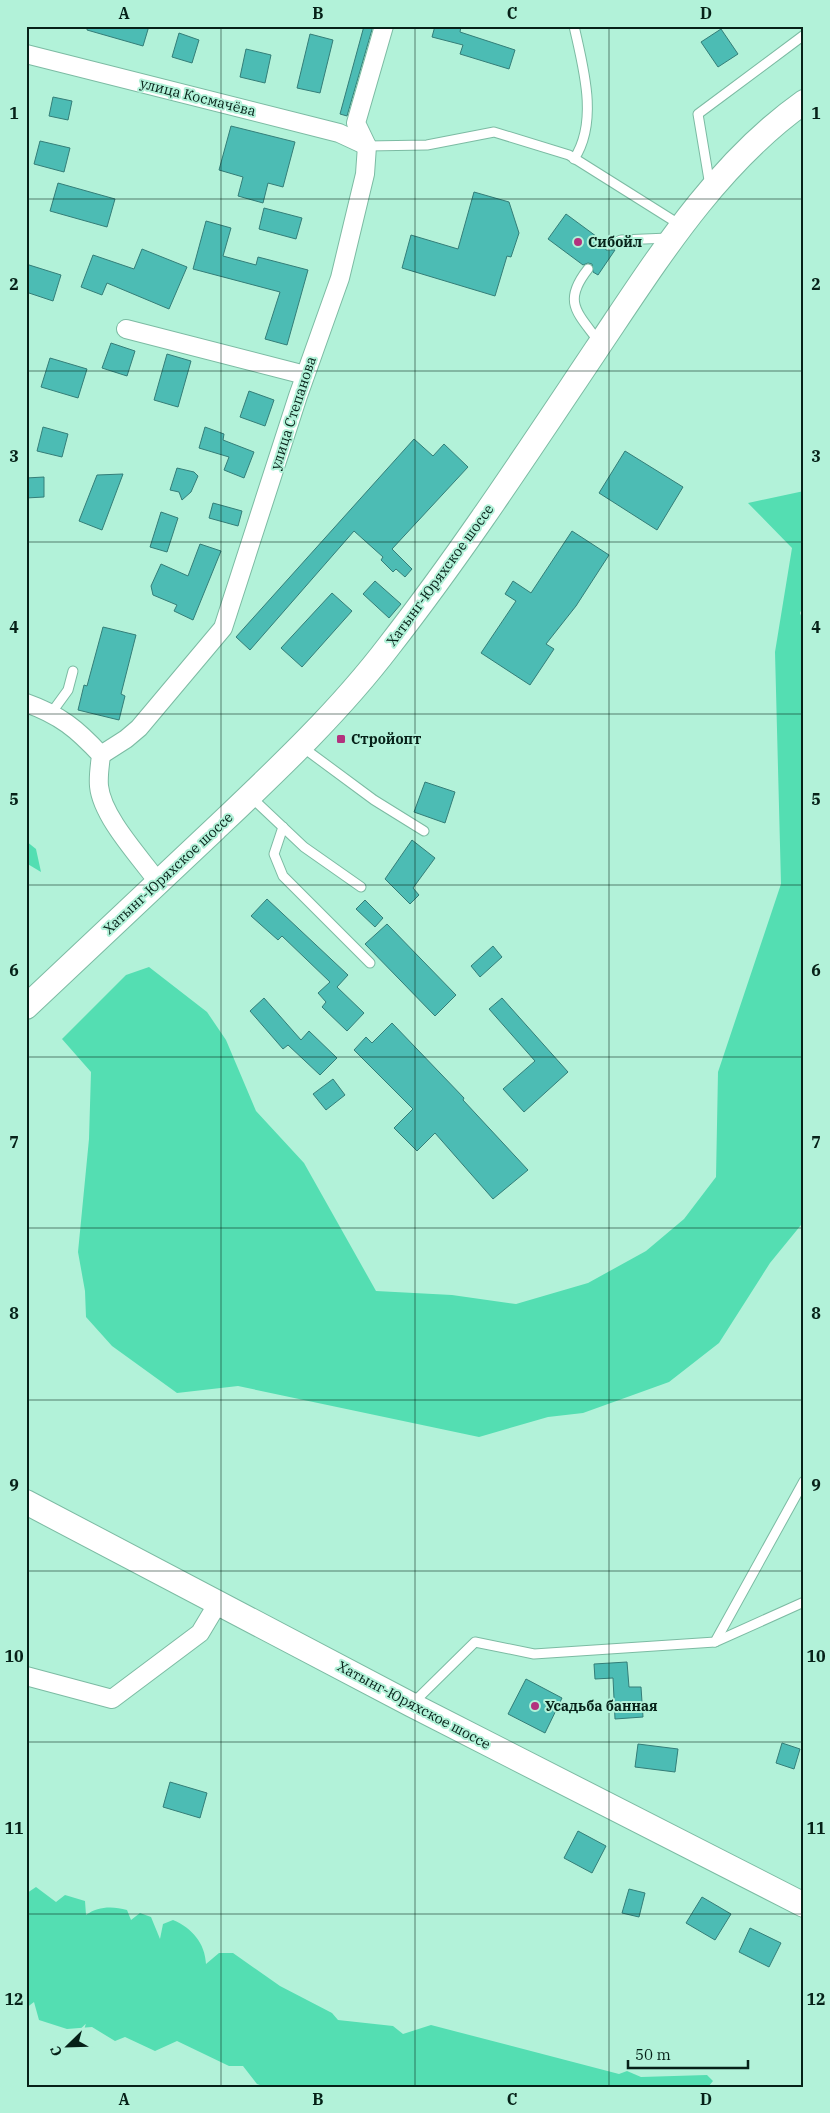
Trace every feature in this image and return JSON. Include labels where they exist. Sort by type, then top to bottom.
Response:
[{"type":"main road","name":"Хатынг-Юряхское шоссе","points":[[26,1007],[250,796],[332,714],[388,647],[484,516],[600,344],[678,232],[710,190],[757,141],[804,102]]},
{"type":"main road","name":"Хатынг-Юряхское шоссе","points":[[28,1510],[218,1603],[412,1705],[804,1905]]},
{"type":"street","name":"улица Степанова","points":[[101,755],[139,728],[223,628],[340,278],[365,174],[367,146],[356,123],[384,26]]},
{"type":"street","name":"улица Космачёва","points":[[26,54],[339,133],[367,146]]},
{"type":"street","points":[[126,329],[306,375]]},
{"type":"street","points":[[26,703],[52,712],[77,729],[101,755],[99,786],[103,802],[158,882]]},
{"type":"street","points":[[26,1676],[112,1699],[200,1633],[218,1603]]},
{"type":"lane","points":[[574,26],[587,93],[585,124],[579,151],[574,159]]},
{"type":"lane","points":[[710,190],[698,114],[804,35]]},
{"type":"lane","points":[[367,146],[427,145],[494,132],[574,159],[678,232]]},
{"type":"lane","points":[[608,246],[621,240],[678,232]]},
{"type":"lane","points":[[588,269],[577,283],[574,294],[577,311],[600,344]]},
{"type":"lane","points":[[52,712],[68,690],[73,671]]},
{"type":"lane","points":[[301,746],[374,800],[424,831]]},
{"type":"lane","points":[[250,796],[304,848],[361,886]]},
{"type":"lane","points":[[283,827],[274,854],[283,876],[370,963]]},
{"type":"lane","points":[[715,1642],[804,1481]]},
{"type":"lane","points":[[412,1705],[475,1642],[534,1654],[715,1642],[804,1602]]},
{"type":"shaded area","points":[[804,491],[804,604],[800,613],[804,623],[804,1004],[801,1225],[770,1263],[719,1343],[669,1382],[583,1413],[548,1417],[479,1437],[238,1386],[177,1393],[112,1346],[86,1317],[85,1291],[78,1252],[89,1139],[91,1072],[62,1039],[126,975],[149,967],[207,1012],[226,1040],[256,1111],[304,1163],[376,1291],[452,1295],[516,1304],[588,1283],[646,1251],[684,1219],[716,1177],[718,1072],[781,884],[775,652],[792,548],[748,503]]},
{"type":"shaded area","points":[[26,841],[36,849],[41,872],[26,863]]},
{"type":"shaded area","points":[[26,1881],[27,1893],[36,1887],[56,1902],[65,1895],[85,1901],[86,1915],[101,1908],[111,1907],[127,1910],[131,1920],[140,1913],[151,1917],[160,1939],[163,1924],[173,1920],[180,1923],[192,1932],[200,1943],[206,1964],[219,1953],[233,1953],[280,1986],[332,2013],[338,2020],[393,2026],[403,2034],[431,2025],[619,2074],[627,2071],[641,2077],[707,2075],[713,2081],[708,2087],[266,2087],[257,2084],[243,2066],[229,2066],[177,2041],[155,2051],[125,2037],[115,2041],[92,2027],[67,2029],[39,2020],[34,2002],[26,2008]]},
{"type":"building","points":[[87,26],[149,26],[143,46],[87,30]]},
{"type":"building","points":[[364,26],[373,26],[347,116],[340,114]]},
{"type":"building","points":[[435,26],[461,26],[460,32],[515,50],[509,69],[460,54],[463,45],[432,37]]},
{"type":"building","points":[[721,29],[738,54],[718,67],[701,42]]},
{"type":"building","points":[[179,33],[199,40],[192,63],[172,57]]},
{"type":"building","points":[[310,34],[333,40],[320,93],[297,88]]},
{"type":"building","points":[[246,49],[271,55],[265,83],[240,77]]},
{"type":"building","points":[[53,97],[72,101],[68,120],[49,116]]},
{"type":"building","points":[[231,126],[295,142],[283,187],[268,183],[263,203],[238,196],[243,177],[219,170]]},
{"type":"building","points":[[40,141],[70,148],[64,172],[34,164]]},
{"type":"building","points":[[58,183],[115,199],[107,227],[50,211]]},
{"type":"building","points":[[474,192],[509,202],[519,233],[511,257],[507,256],[495,296],[402,268],[411,235],[458,249]]},
{"type":"building","points":[[264,208],[302,218],[296,239],[259,229]]},
{"type":"building","name":"Сибойл","points":[[566,214],[604,242],[606,250],[615,250],[598,275],[593,272],[592,264],[583,265],[548,239]]},
{"type":"building","points":[[206,221],[231,228],[223,256],[256,265],[258,257],[308,270],[287,345],[265,339],[280,292],[193,269]]},
{"type":"building","points":[[142,249],[187,267],[169,309],[107,283],[102,295],[81,287],[93,255],[134,269]]},
{"type":"building","points":[[26,264],[61,275],[53,301],[26,292]]},
{"type":"building","points":[[111,343],[135,351],[127,376],[102,368]]},
{"type":"building","points":[[167,354],[191,361],[178,407],[154,400]]},
{"type":"building","points":[[50,358],[87,369],[78,398],[41,387]]},
{"type":"building","points":[[249,391],[274,400],[265,426],[240,417]]},
{"type":"building","points":[[43,427],[68,434],[62,457],[37,451]]},
{"type":"building","points":[[205,427],[224,434],[223,440],[254,452],[244,478],[224,470],[229,457],[199,448]]},
{"type":"building","points":[[414,439],[433,456],[444,444],[468,467],[392,549],[412,569],[405,577],[396,569],[393,572],[381,560],[383,557],[354,531],[250,650],[236,637]]},
{"type":"building","points":[[625,451],[683,487],[657,530],[599,493]]},
{"type":"building","points":[[177,468],[194,472],[198,476],[191,492],[182,500],[179,492],[170,490]]},
{"type":"building","points":[[123,474],[102,530],[79,521],[97,475]]},
{"type":"building","points":[[44,477],[44,497],[26,498],[26,478]]},
{"type":"building","points":[[213,503],[242,511],[238,526],[209,518]]},
{"type":"building","points":[[161,512],[178,518],[167,552],[150,547]]},
{"type":"building","points":[[572,531],[609,555],[576,606],[546,644],[554,649],[530,685],[481,653],[516,601],[505,594],[513,581],[531,593]]},
{"type":"building","points":[[200,544],[221,551],[193,620],[174,611],[177,605],[153,595],[151,586],[161,564],[188,576]]},
{"type":"building","points":[[375,581],[401,604],[389,618],[363,594]]},
{"type":"building","points":[[332,593],[352,611],[302,667],[281,648]]},
{"type":"building","points":[[103,627],[136,635],[121,694],[125,696],[119,720],[78,710],[84,685],[87,686]]},
{"type":"building","points":[[425,782],[455,792],[445,823],[414,812]]},
{"type":"building","points":[[412,840],[435,858],[413,888],[419,895],[410,904],[385,879]]},
{"type":"building","points":[[267,899],[348,975],[337,987],[364,1013],[347,1031],[322,1007],[326,1002],[318,993],[330,982],[282,936],[278,940],[251,916]]},
{"type":"building","points":[[365,900],[383,918],[375,927],[356,909]]},
{"type":"building","points":[[387,924],[456,995],[435,1016],[365,944]]},
{"type":"building","points":[[493,946],[502,957],[480,977],[471,966]]},
{"type":"building","points":[[264,998],[301,1040],[309,1031],[337,1058],[320,1075],[288,1045],[283,1049],[250,1011]]},
{"type":"building","points":[[502,998],[568,1072],[524,1112],[503,1089],[535,1061],[489,1009]]},
{"type":"building","points":[[392,1023],[464,1098],[463,1100],[528,1170],[493,1199],[435,1133],[417,1151],[394,1128],[413,1109],[354,1050],[366,1037],[372,1043]]},
{"type":"building","points":[[333,1079],[345,1095],[326,1110],[313,1094]]},
{"type":"building","points":[[627,1662],[629,1687],[641,1687],[643,1717],[615,1719],[613,1678],[595,1679],[594,1664]]},
{"type":"building","name":"Усадьба банная","points":[[526,1679],[562,1698],[545,1733],[508,1714]]},
{"type":"building","points":[[782,1743],[800,1749],[794,1769],[776,1763]]},
{"type":"building","points":[[638,1744],[678,1749],[675,1772],[635,1767]]},
{"type":"building","points":[[170,1782],[207,1793],[200,1818],[163,1807]]},
{"type":"building","points":[[578,1831],[606,1846],[592,1873],[564,1858]]},
{"type":"building","points":[[629,1889],[645,1893],[639,1917],[622,1913]]},
{"type":"building","points":[[702,1897],[731,1914],[715,1940],[686,1923]]},
{"type":"building","points":[[750,1928],[781,1943],[769,1967],[739,1952]]},
{"type":"place","name":"Сибойл","points":[[578,242]]},
{"type":"place","name":"Стройопт","points":[[341,739]]},
{"type":"place","name":"Усадьба банная","points":[[535,1706]]}]
